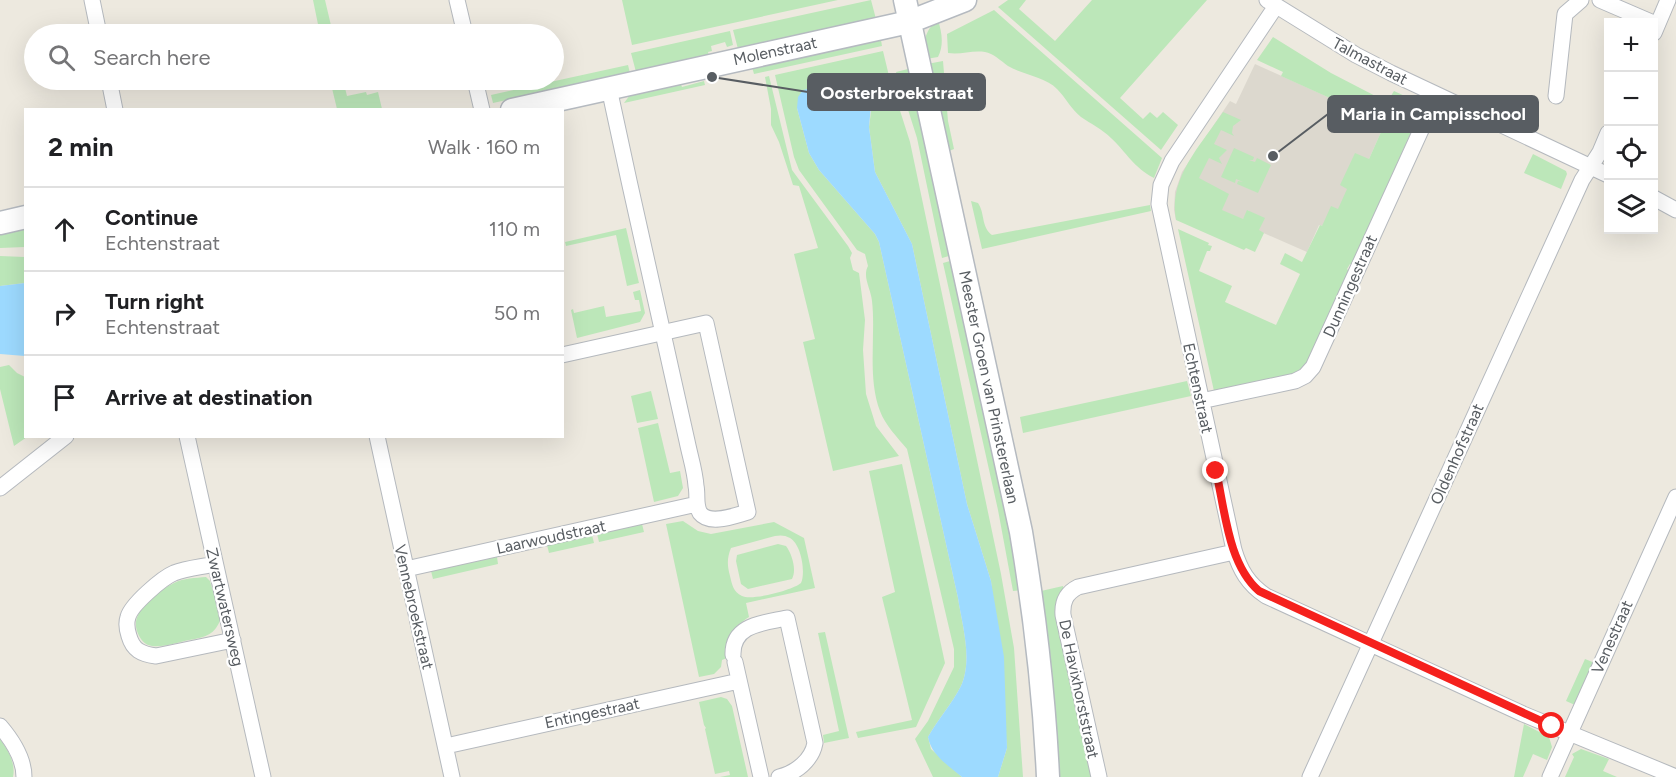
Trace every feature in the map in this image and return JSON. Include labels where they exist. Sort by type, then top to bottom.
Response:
[{"type":"street","points":[[92,0],[97,24]]},
{"type":"street","points":[[457,0],[463,24]]},
{"type":"street","name":"Molenstraat","points":[[521,108],[609,88],[907,11],[965,0]]},
{"type":"street","points":[[1556,96],[1565,14],[1581,0]]},
{"type":"street","points":[[1600,0],[1637,18]]},
{"type":"street","points":[[1658,19],[1668,0]]},
{"type":"street","name":"Talmastraat","points":[[1272,3],[1356,55],[1604,173]]},
{"type":"street","name":"Echtenstraat","points":[[1272,3],[1172,162],[1161,185],[1160,213],[1234,552],[1242,573],[1266,596],[1570,733],[1676,777]]},
{"type":"street","name":"Meester Groen van Prinstererlaan","points":[[907,11],[1021,532],[1040,661],[1048,777]]},
{"type":"street","points":[[564,355],[663,333],[706,322],[748,512],[721,519],[711,519],[700,513],[697,504],[695,479],[663,333],[609,88]]},
{"type":"street","points":[[111,90],[116,108]]},
{"type":"street","points":[[477,90],[482,108]]},
{"type":"street","name":"Dunningestraat","points":[[1201,401],[1295,381],[1305,376],[1314,367],[1437,95]]},
{"type":"street","name":"Oldenhofstraat","points":[[1310,777],[1582,180],[1604,142]]},
{"type":"street","points":[[1658,201],[1676,210]]},
{"type":"street","points":[[0,223],[24,218]]},
{"type":"street","points":[[0,488],[63,438]]},
{"type":"street","name":"Zwartwatersweg","points":[[188,438],[263,777]]},
{"type":"street","name":"Vennebroekstraat","points":[[376,438],[452,777]]},
{"type":"street","name":"Venestraat","points":[[1550,777],[1676,497]]},
{"type":"street","name":"Laarwoudstraat","points":[[406,569],[697,504]]},
{"type":"street","name":"De Havixhorststraat","points":[[1098,777],[1063,615],[1062,607],[1065,598],[1078,587],[1234,552]]},
{"type":"street","points":[[215,564],[174,573],[134,607],[128,616],[127,629],[132,645],[137,650],[156,656],[232,640]]},
{"type":"street","points":[[761,777],[734,658],[735,640],[743,630],[750,626],[788,618],[815,743],[812,754],[806,762],[784,776]]},
{"type":"street","name":"Entingestraat","points":[[446,746],[739,681]]},
{"type":"street","points":[[0,726],[10,738],[19,756],[24,769],[24,777]]},
{"type":"shaded area","points":[[1255,64],[1385,123],[1369,159],[1361,195],[1322,226],[1319,225],[1307,252],[1259,231],[1248,210],[1241,223],[1176,220],[1175,192],[1182,172],[1230,101],[1236,104]]},
{"type":"green space","points":[[313,0],[325,0],[331,24],[318,24]]},
{"type":"green space","points":[[622,0],[838,0],[632,45]]},
{"type":"green space","points":[[871,0],[876,19],[738,49],[733,30]]},
{"type":"green space","points":[[1008,0],[1026,0],[1019,9],[1055,41],[1092,0],[1207,0],[1120,98],[1143,119],[1150,112],[1157,118],[1163,112],[1178,125],[1161,150],[998,7]]},
{"type":"green space","points":[[994,10],[1162,158],[1154,178],[1135,164],[1108,135],[1077,114],[1052,85],[1008,66],[988,53],[948,53],[947,34]]},
{"type":"green space","points":[[938,20],[942,39],[940,52],[938,57],[926,59],[927,33]]},
{"type":"green space","points":[[730,31],[733,45],[727,47],[725,42],[711,46],[712,51],[708,52],[709,56],[636,72],[631,53]]},
{"type":"green space","points":[[1273,37],[1331,73],[1387,102],[1394,91],[1420,103],[1421,110],[1352,264],[1347,269],[1349,271],[1308,362],[1292,374],[1214,391],[1178,229],[1212,246],[1210,251],[1207,251],[1199,271],[1232,286],[1225,302],[1276,325],[1300,274],[1280,264],[1285,253],[1302,262],[1331,206],[1338,209],[1347,189],[1340,185],[1355,153],[1369,159],[1385,123],[1281,76],[1283,72],[1257,60]]},
{"type":"green space","points":[[881,40],[882,46],[754,74],[752,67]]},
{"type":"green space","points":[[883,51],[910,142],[1001,574],[1014,648],[1023,777],[998,777],[1007,748],[991,581],[967,504],[912,244],[875,172],[869,127],[874,89],[797,108],[809,153],[819,170],[875,234],[879,242],[958,598],[966,642],[964,676],[957,693],[928,737],[931,749],[962,777],[933,777],[915,739],[928,721],[954,667],[954,649],[907,449],[885,421],[876,398],[873,370],[873,314],[866,279],[868,266],[865,254],[857,250],[799,170],[775,75]]},
{"type":"green space","points":[[943,61],[948,121],[954,149],[949,151],[927,64]]},
{"type":"green space","points":[[628,65],[630,73],[564,87],[564,79]]},
{"type":"green space","points":[[908,69],[949,256],[942,258],[917,138],[896,72]]},
{"type":"green space","points":[[769,76],[792,170],[848,246],[852,253],[850,258],[853,270],[859,273],[865,320],[863,350],[866,394],[876,426],[899,456],[833,471],[803,342],[815,339],[794,254],[818,248],[799,186],[793,185],[771,125],[771,109],[765,77]]},
{"type":"green space","points":[[704,81],[705,85],[624,103],[630,95],[680,82],[682,87]]},
{"type":"green space","points":[[332,90],[346,90],[347,96],[378,92],[382,108],[337,108]]},
{"type":"green space","points":[[514,90],[552,90],[493,103],[491,95]]},
{"type":"green space","points":[[1223,112],[1241,120],[1233,126],[1234,136],[1221,130],[1214,144],[1227,150],[1219,158],[1222,164],[1209,158],[1199,178],[1229,194],[1222,210],[1243,219],[1247,210],[1265,218],[1259,230],[1264,233],[1255,252],[1246,248],[1244,250],[1176,220],[1177,190],[1182,176],[1196,150]]},
{"type":"green space","points":[[1234,148],[1254,157],[1253,160],[1249,160],[1255,162],[1257,158],[1271,165],[1258,193],[1237,184],[1238,181],[1243,182],[1236,179],[1235,183],[1221,177]]},
{"type":"green space","points":[[1533,154],[1566,171],[1561,189],[1524,173]]},
{"type":"green space","points":[[971,201],[978,203],[986,228],[992,235],[1150,205],[1151,211],[982,249]]},
{"type":"green space","points":[[24,228],[24,247],[0,248],[0,234]]},
{"type":"green space","points":[[626,228],[639,283],[627,286],[616,235],[566,246],[565,242]]},
{"type":"green space","points":[[0,256],[24,257],[24,283],[0,286]]},
{"type":"green space","points":[[950,261],[1021,590],[1013,591],[998,510],[943,263]]},
{"type":"green space","points":[[640,290],[645,313],[640,322],[577,338],[571,310],[573,309],[574,313],[604,306],[606,317],[641,311],[639,300],[635,300],[633,292]]},
{"type":"green space","points":[[9,365],[24,376],[26,438],[14,446],[0,389],[0,367]]},
{"type":"green space","points":[[1187,381],[1191,396],[1023,433],[1020,417]]},
{"type":"green space","points":[[651,391],[658,419],[637,423],[631,396]]},
{"type":"green space","points":[[658,423],[670,473],[680,471],[683,488],[678,496],[654,502],[638,428]]},
{"type":"green space","points":[[902,464],[945,663],[916,727],[858,738],[856,732],[912,720],[882,597],[895,592],[869,471]]},
{"type":"green space","points":[[683,521],[698,531],[711,534],[774,522],[804,538],[815,588],[746,603],[749,617],[728,638],[727,658],[722,660],[721,667],[714,674],[699,677],[666,524]],"holes":[[[777,536],[788,537],[797,546],[803,566],[801,583],[790,589],[763,596],[742,596],[733,588],[728,568],[731,548]]]},
{"type":"green space","points":[[642,524],[644,532],[599,542],[597,534]]},
{"type":"green space","points":[[592,535],[594,543],[549,553],[547,545]]},
{"type":"green space","points":[[778,544],[786,546],[790,553],[794,567],[792,579],[748,589],[741,584],[736,561],[737,555]]},
{"type":"green space","points":[[497,557],[498,564],[433,579],[431,571]]},
{"type":"green space","points":[[206,577],[210,581],[221,618],[213,632],[200,638],[163,646],[144,643],[136,624],[141,609],[147,602],[160,591],[178,581]]},
{"type":"green space","points":[[1063,586],[1094,777],[1058,777],[1054,696],[1041,591]]},
{"type":"green space","points":[[825,632],[849,738],[824,743],[823,735],[839,731],[818,633]]},
{"type":"green space","points":[[1585,659],[1595,663],[1575,705],[1566,701]]},
{"type":"green space","points":[[721,697],[727,699],[732,706],[748,777],[720,777],[730,775],[729,771],[715,774],[699,702]]},
{"type":"green space","points":[[1524,724],[1549,737],[1552,747],[1547,760],[1533,754],[1523,777],[1514,777]]},
{"type":"green space","points":[[0,739],[12,762],[13,777],[0,777]]},
{"type":"green space","points":[[1581,749],[1609,759],[1603,771],[1617,777],[1565,777],[1574,757],[1572,754]]},
{"type":"water","points":[[866,77],[873,84],[869,127],[875,172],[912,244],[967,504],[991,581],[1004,657],[1007,748],[998,777],[962,777],[941,760],[928,737],[957,693],[964,676],[966,642],[958,598],[879,242],[875,234],[819,170],[809,153],[797,108],[798,97],[803,90]]},
{"type":"water","points":[[24,283],[24,356],[0,354],[0,286]]},
{"type":"place","name":"Oosterbroekstraat","points":[[712,77]]},
{"type":"place","name":"Maria in Campisschool","points":[[1273,156]]},
{"type":"route","points":[[1216,471],[1234,550],[1242,573],[1252,586],[1266,596],[1552,726]]}]
